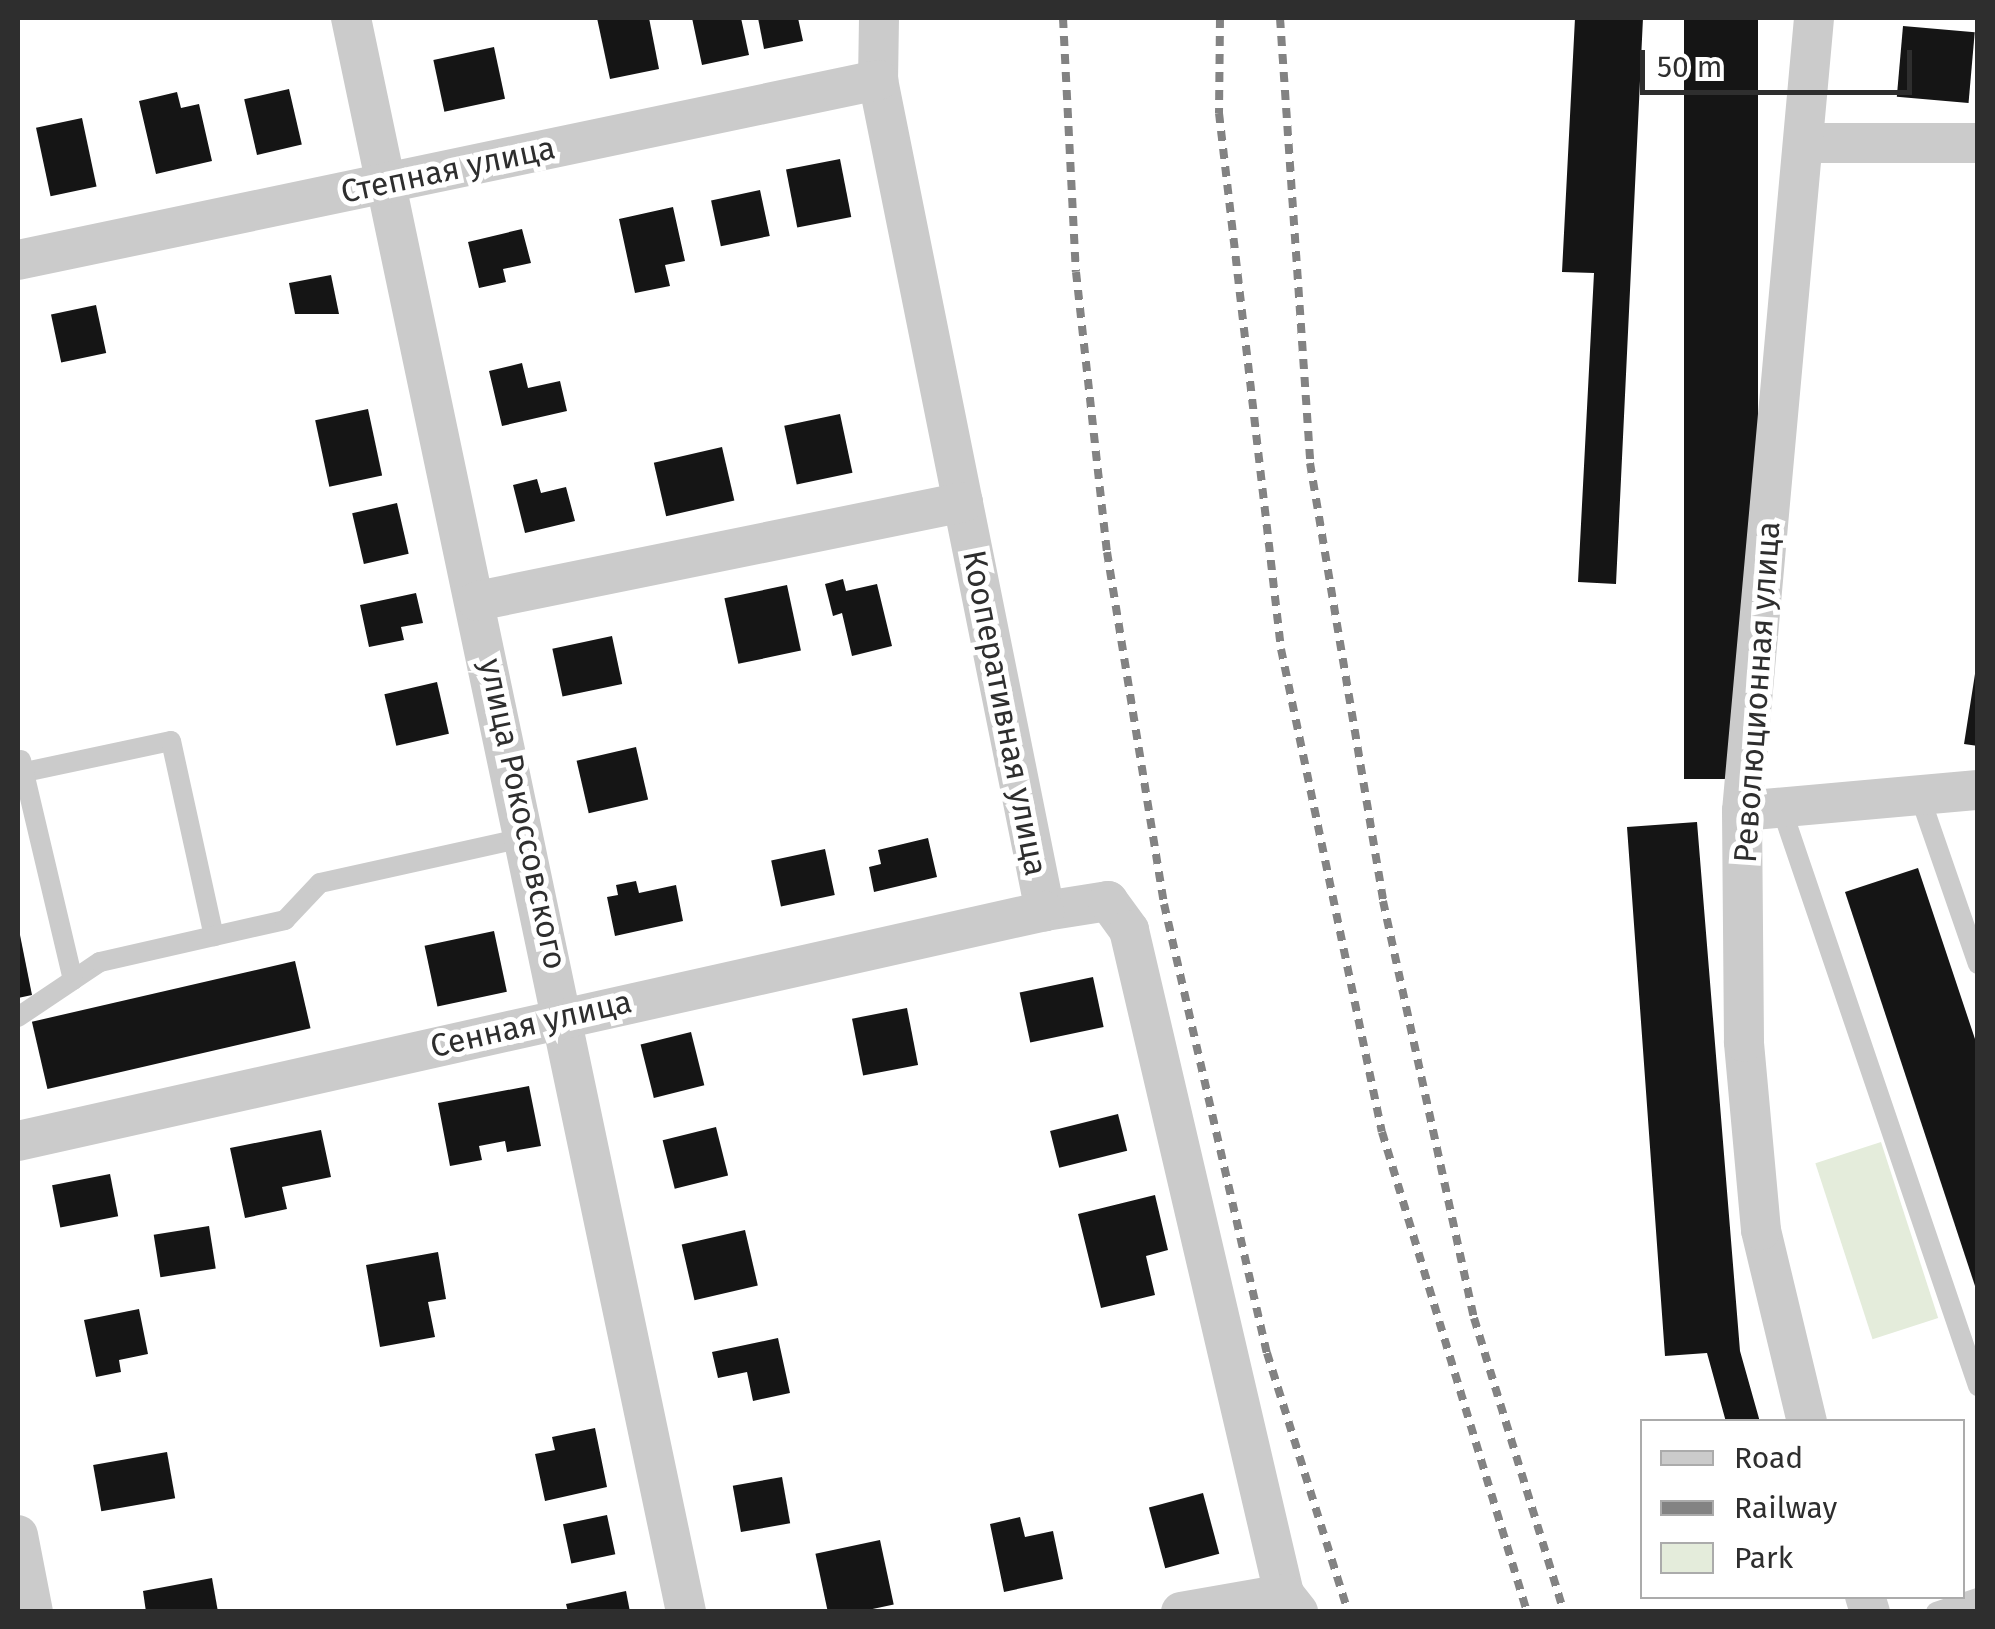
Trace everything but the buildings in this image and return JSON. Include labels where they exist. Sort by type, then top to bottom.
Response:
[{"type":"street","name":"улица Рокоссовского","points":[[352,18],[566,1016],[686,1612]]},
{"type":"street","name":"Кооперативная улица","points":[[879,18],[878,80],[1045,911],[1108,901],[1129,930],[1291,1602]]},
{"type":"street","name":"Революционная улица","points":[[1806,1419],[1761,1230],[1744,1042],[1814,18]]},
{"type":"street","name":"Степная улица","points":[[18,260],[878,80]]},
{"type":"street","points":[[1804,143],[1978,143]]},
{"type":"street","points":[[477,601],[963,502]]},
{"type":"street","points":[[1761,809],[1978,790]]},
{"type":"street","name":"Сенная улица","points":[[18,1141],[1045,911]]},
{"type":"street","points":[[18,1535],[33,1612]]},
{"type":"street","points":[[1182,1612],[1291,1602]]},
{"type":"lane","points":[[73,980],[23,766],[170,741],[214,936]]},
{"type":"lane","points":[[1919,794],[1978,964]]},
{"type":"lane","points":[[1761,809],[1978,1386]]},
{"type":"lane","points":[[18,1018],[100,962],[286,920],[320,883],[528,837]]},
{"type":"lane","points":[[1936,1612],[1978,1598]]},
{"type":"green space","points":[[1881,1142],[1938,1318],[1873,1339],[1815,1163]]},
{"type":"railway","points":[[1063,18],[1076,272],[1107,552],[1164,904],[1267,1353],[1348,1612]]},
{"type":"railway","points":[[1220,18],[1219,113],[1281,649],[1382,1132],[1527,1612]]},
{"type":"railway","points":[[1280,18],[1310,463],[1383,901],[1474,1318],[1564,1612]]}]
